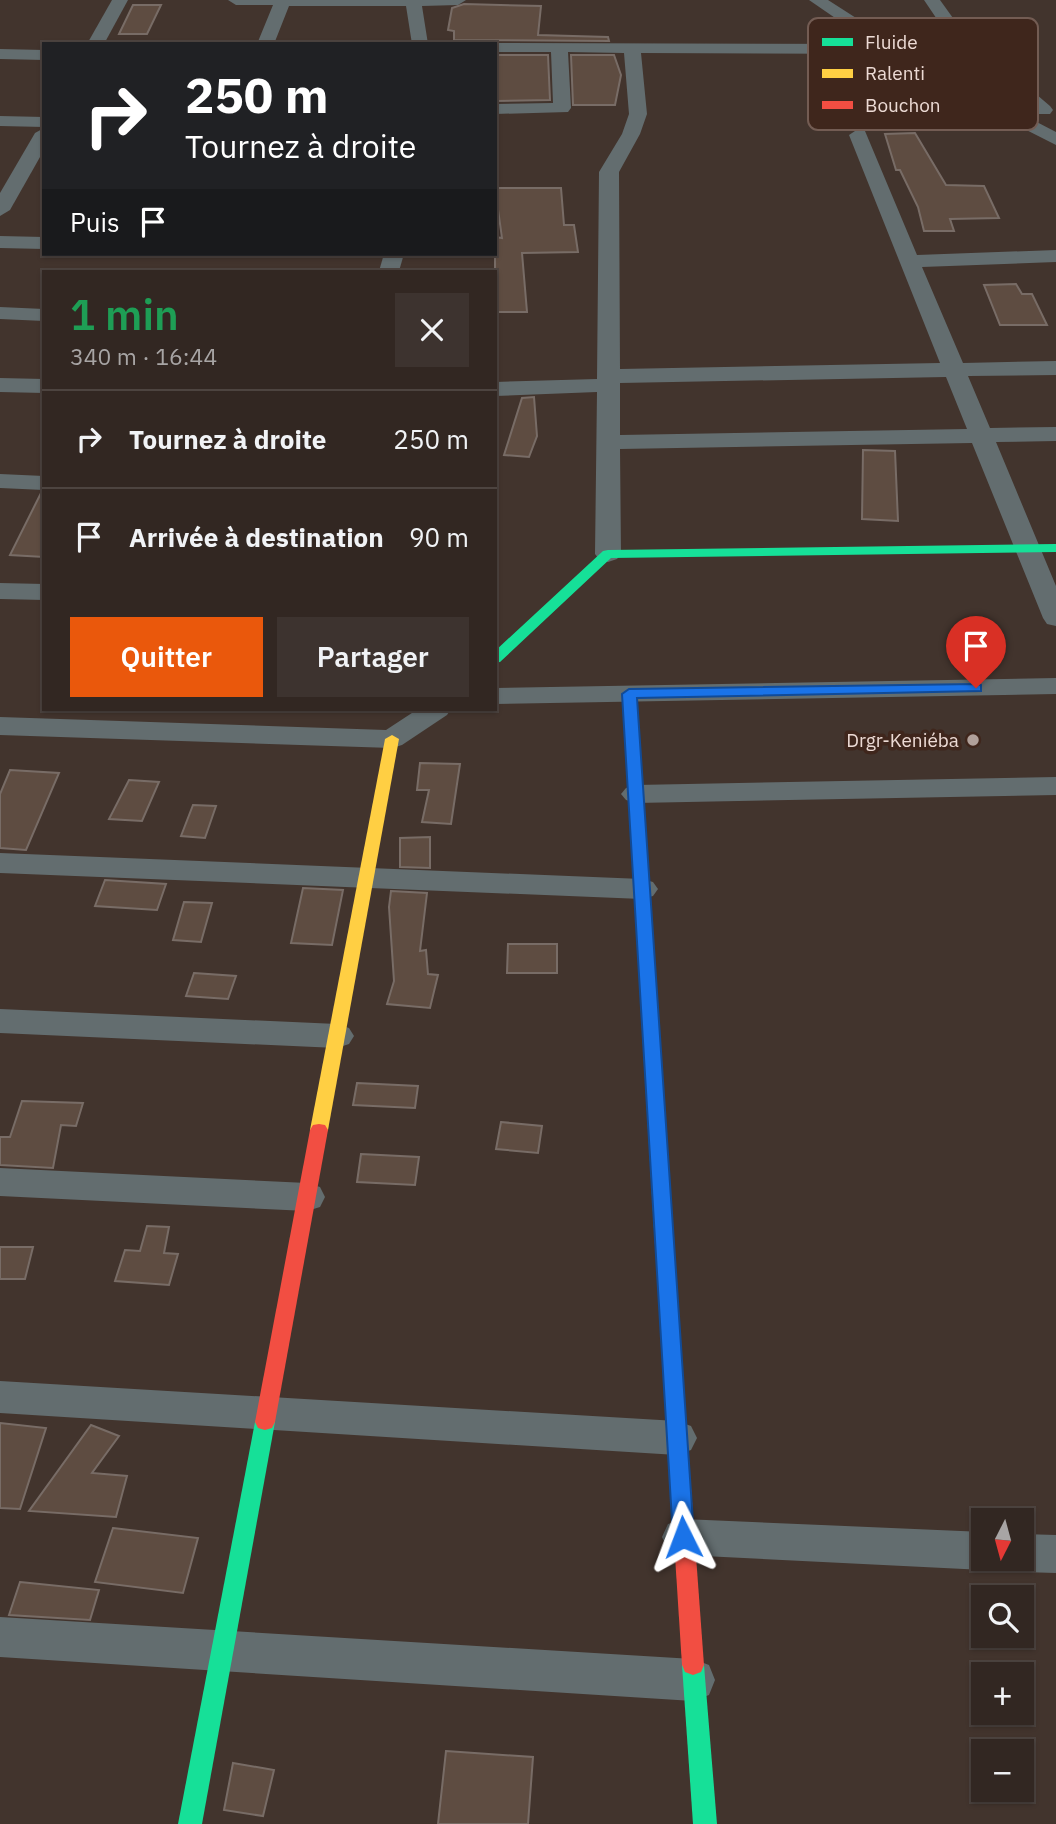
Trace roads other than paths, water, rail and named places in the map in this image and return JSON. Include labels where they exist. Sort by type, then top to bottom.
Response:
[{"type":"street","points":[[96,42],[120,0]]},
{"type":"street","points":[[236,0],[458,0]]},
{"type":"street","points":[[266,42],[283,0]]},
{"type":"street","points":[[817,0],[845,18]]},
{"type":"street","points":[[932,0],[944,18]]},
{"type":"street","points":[[413,1],[420,42]]},
{"type":"street","points":[[497,47],[808,49]]},
{"type":"street","points":[[497,109],[562,108],[559,47]]},
{"type":"street","points":[[608,554],[609,172],[631,134],[638,114],[632,48]]},
{"type":"street","points":[[0,54],[42,55]]},
{"type":"street","points":[[0,121],[42,122]]},
{"type":"street","points":[[1037,130],[1056,139]]},
{"type":"street","points":[[858,135],[1056,618]]},
{"type":"street","points":[[0,209],[42,136]]},
{"type":"street","points":[[0,242],[42,243]]},
{"type":"street","points":[[910,261],[1056,256]]},
{"type":"street","points":[[0,313],[42,315]]},
{"type":"street","points":[[497,390],[608,381],[1056,368]]},
{"type":"street","points":[[0,385],[42,386]]},
{"type":"street","points":[[608,442],[1056,434]]},
{"type":"street","points":[[0,481],[42,482]]},
{"type":"street","points":[[497,657],[608,554],[1056,548]]},
{"type":"street","points":[[0,591],[42,592]]},
{"type":"street","points":[[497,696],[1056,686]]},
{"type":"street","points":[[629,694],[683,1537],[705,1824]]},
{"type":"street","points":[[0,726],[258,722],[392,739],[434,711]]},
{"type":"street","points":[[190,1824],[220,1651],[392,739]]},
{"type":"street","points":[[636,794],[1056,786]]},
{"type":"street","points":[[0,863],[642,889]]},
{"type":"street","points":[[0,1021],[337,1036]]},
{"type":"street","points":[[0,1182],[307,1197]]},
{"type":"street","points":[[0,1397],[677,1438]]},
{"type":"street","points":[[683,1537],[971,1550]]},
{"type":"street","points":[[1034,1553],[1056,1554]]},
{"type":"street","points":[[0,1637],[693,1680]]},
{"type":"place","name":"Drgr-Keniéba","points":[[973,740]]}]
